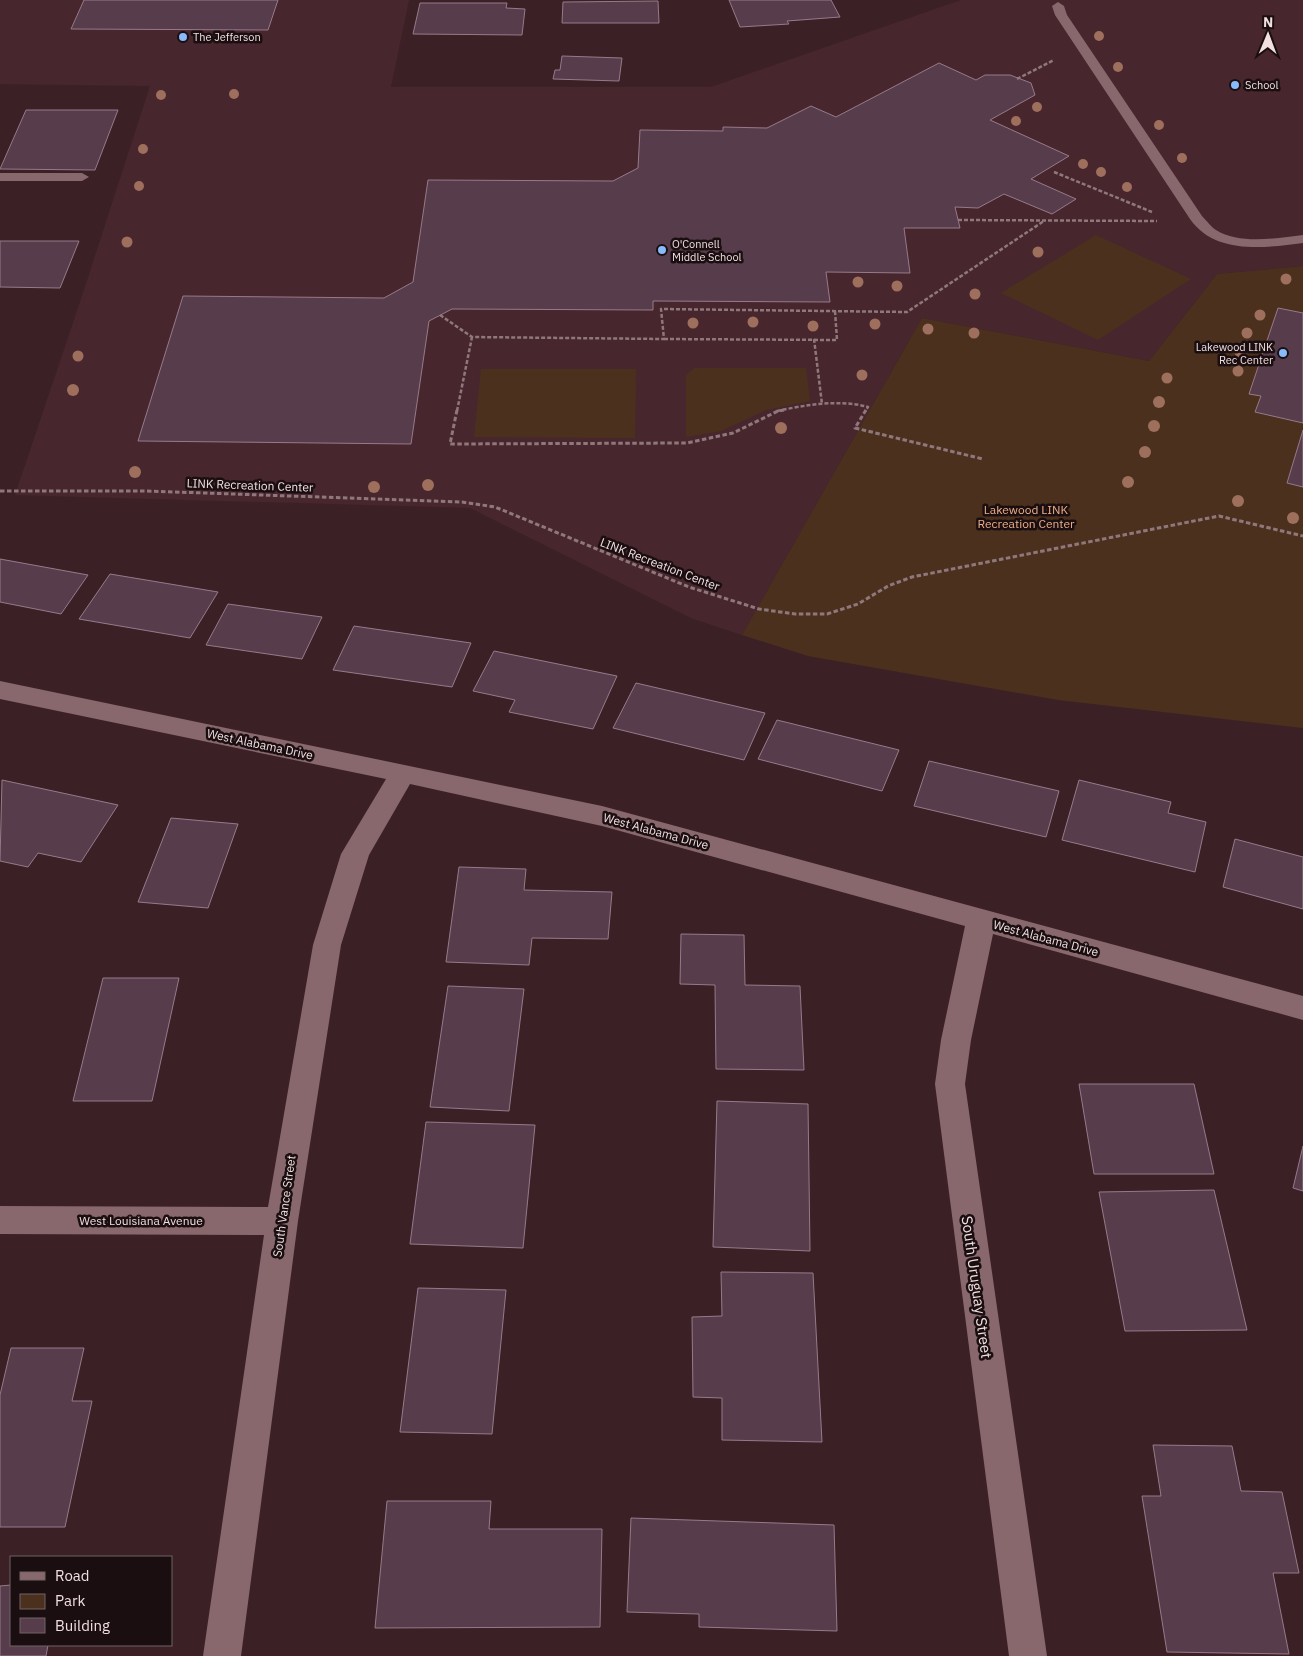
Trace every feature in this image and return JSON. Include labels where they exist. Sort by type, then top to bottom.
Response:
[{"type":"street","name":"West Alabama Drive","points":[[0,690],[404,773],[602,816],[1303,1008]]},
{"type":"street","name":"South Vance Street","points":[[222,1656],[282,1221],[327,945],[355,854],[404,773]]},
{"type":"street","name":"South Uruguay Street","points":[[981,920],[956,1040],[950,1084],[1028,1656]]},
{"type":"street","name":"West Louisiana Avenue","points":[[0,1220],[282,1221]]},
{"type":"lane","points":[[1058,6],[1061,15],[1191,211],[1211,233],[1228,239],[1250,241],[1303,239]]},
{"type":"lane","points":[[0,177],[82,177]]},
{"type":"path","points":[[1017,79],[1056,59]]},
{"type":"path","points":[[1054,172],[1155,213]]},
{"type":"path","points":[[958,220],[1163,221]]},
{"type":"path","points":[[664,339],[661,308],[907,312],[1044,220]]},
{"type":"path","points":[[440,316],[472,337],[837,340],[835,311]]},
{"type":"path","points":[[472,337],[450,444],[688,443],[732,433],[778,411],[822,404],[858,404],[868,407],[854,428],[983,459]]},
{"type":"path","points":[[814,339],[822,404]]},
{"type":"path","name":"LINK Recreation Center","points":[[0,491],[147,491],[462,502],[495,507],[689,587],[758,609],[795,614],[827,614],[858,604],[888,586],[912,578],[1219,516],[1303,536]]},
{"type":"shaded area","points":[[0,0],[409,0],[391,87],[711,87],[961,0],[1303,0],[1303,266],[1217,274],[1149,361],[922,318],[742,635],[691,618],[470,508],[15,495],[150,86],[0,84]]},
{"type":"green space","points":[[1096,235],[1191,279],[1098,340],[1001,293]]},
{"type":"green space","name":"Lakewood LINK Recreation Center","points":[[1303,266],[1303,728],[1058,700],[808,656],[742,635],[922,318],[1149,361],[1217,274]]},
{"type":"green space","points":[[694,368],[806,368],[810,401],[766,410],[721,431],[686,437],[686,375]]},
{"type":"green space","points":[[481,369],[636,369],[635,438],[474,437]]},
{"type":"building","points":[[84,0],[278,0],[268,30],[71,29]]},
{"type":"building","points":[[729,0],[831,0],[840,17],[787,21],[789,24],[740,27]]},
{"type":"building","points":[[658,1],[659,23],[562,23],[563,2]]},
{"type":"building","points":[[420,3],[507,3],[506,8],[525,9],[522,35],[413,34]]},
{"type":"building","points":[[562,56],[622,58],[619,81],[553,79],[555,70],[560,70]]},
{"type":"building","name":"O'Connell Middle School","points":[[939,63],[976,80],[985,75],[1010,75],[1031,83],[1035,95],[990,120],[1069,156],[1031,179],[1076,199],[1052,214],[1004,194],[978,208],[955,207],[960,228],[904,228],[910,273],[826,272],[830,302],[653,301],[653,310],[452,309],[429,321],[411,444],[138,441],[183,296],[384,298],[413,282],[428,180],[613,181],[638,168],[640,130],[723,131],[723,127],[767,128],[811,106],[836,117]]},
{"type":"building","points":[[26,110],[118,110],[95,170],[0,169]]},
{"type":"building","points":[[0,241],[79,241],[60,288],[0,287]]},
{"type":"building","name":"Lakewood LINK Rec Center","points":[[1278,308],[1303,313],[1303,423],[1255,412],[1261,396],[1249,394]]},
{"type":"building","points":[[1303,430],[1303,487],[1287,483]]},
{"type":"building","points":[[0,559],[88,575],[61,614],[0,602]]},
{"type":"building","points":[[110,574],[218,592],[190,638],[79,619]]},
{"type":"building","points":[[228,604],[322,617],[302,659],[206,645]]},
{"type":"building","points":[[354,626],[471,643],[452,687],[333,670]]},
{"type":"building","points":[[494,651],[617,676],[593,729],[509,712],[515,700],[473,691]]},
{"type":"building","points":[[636,683],[765,713],[744,760],[613,728]]},
{"type":"building","points":[[777,720],[899,750],[882,791],[758,759]]},
{"type":"building","points":[[929,761],[1059,791],[1046,837],[914,806]]},
{"type":"building","points":[[2,780],[118,805],[81,862],[38,853],[28,867],[0,861]]},
{"type":"building","points":[[1079,780],[1171,802],[1168,813],[1206,822],[1195,872],[1062,840]]},
{"type":"building","points":[[171,818],[238,824],[208,908],[138,902]]},
{"type":"building","points":[[1235,839],[1303,857],[1303,909],[1223,887]]},
{"type":"building","points":[[459,867],[526,869],[524,890],[612,892],[608,939],[532,938],[529,965],[446,962]]},
{"type":"building","points":[[681,934],[744,935],[745,985],[800,986],[804,1070],[716,1069],[715,985],[680,984]]},
{"type":"building","points":[[103,978],[179,978],[152,1101],[73,1101]]},
{"type":"building","points":[[448,986],[524,989],[509,1111],[430,1107]]},
{"type":"building","points":[[1079,1084],[1194,1084],[1214,1174],[1094,1174]]},
{"type":"building","points":[[717,1101],[808,1104],[810,1251],[713,1247]]},
{"type":"building","points":[[426,1122],[535,1125],[523,1248],[410,1244]]},
{"type":"building","points":[[1303,1146],[1303,1191],[1293,1188]]},
{"type":"building","points":[[1214,1190],[1247,1330],[1125,1331],[1099,1192]]},
{"type":"building","points":[[721,1272],[813,1273],[822,1442],[722,1440],[722,1398],[693,1397],[692,1317],[722,1316]]},
{"type":"building","points":[[418,1288],[506,1290],[492,1434],[400,1432]]},
{"type":"building","points":[[11,1348],[84,1348],[72,1401],[92,1401],[65,1527],[0,1527],[0,1395]]},
{"type":"building","points":[[1153,1445],[1232,1446],[1241,1491],[1282,1492],[1299,1573],[1273,1573],[1289,1654],[1167,1652],[1142,1496],[1161,1496]]},
{"type":"building","points":[[387,1501],[491,1501],[489,1529],[602,1529],[600,1627],[375,1628]]},
{"type":"building","points":[[631,1518],[834,1525],[837,1631],[699,1627],[699,1614],[627,1612]]},
{"type":"building","points":[[10,1585],[10,1646],[48,1646],[46,1656],[0,1656],[0,1586]]},
{"type":"place","name":"The Jefferson","points":[[183,37]]},
{"type":"place","name":"School","points":[[1235,85]]},
{"type":"place","name":"O'Connell Middle School","points":[[662,250]]},
{"type":"place","name":"Lakewood LINK Rec Center","points":[[1283,353]]}]
